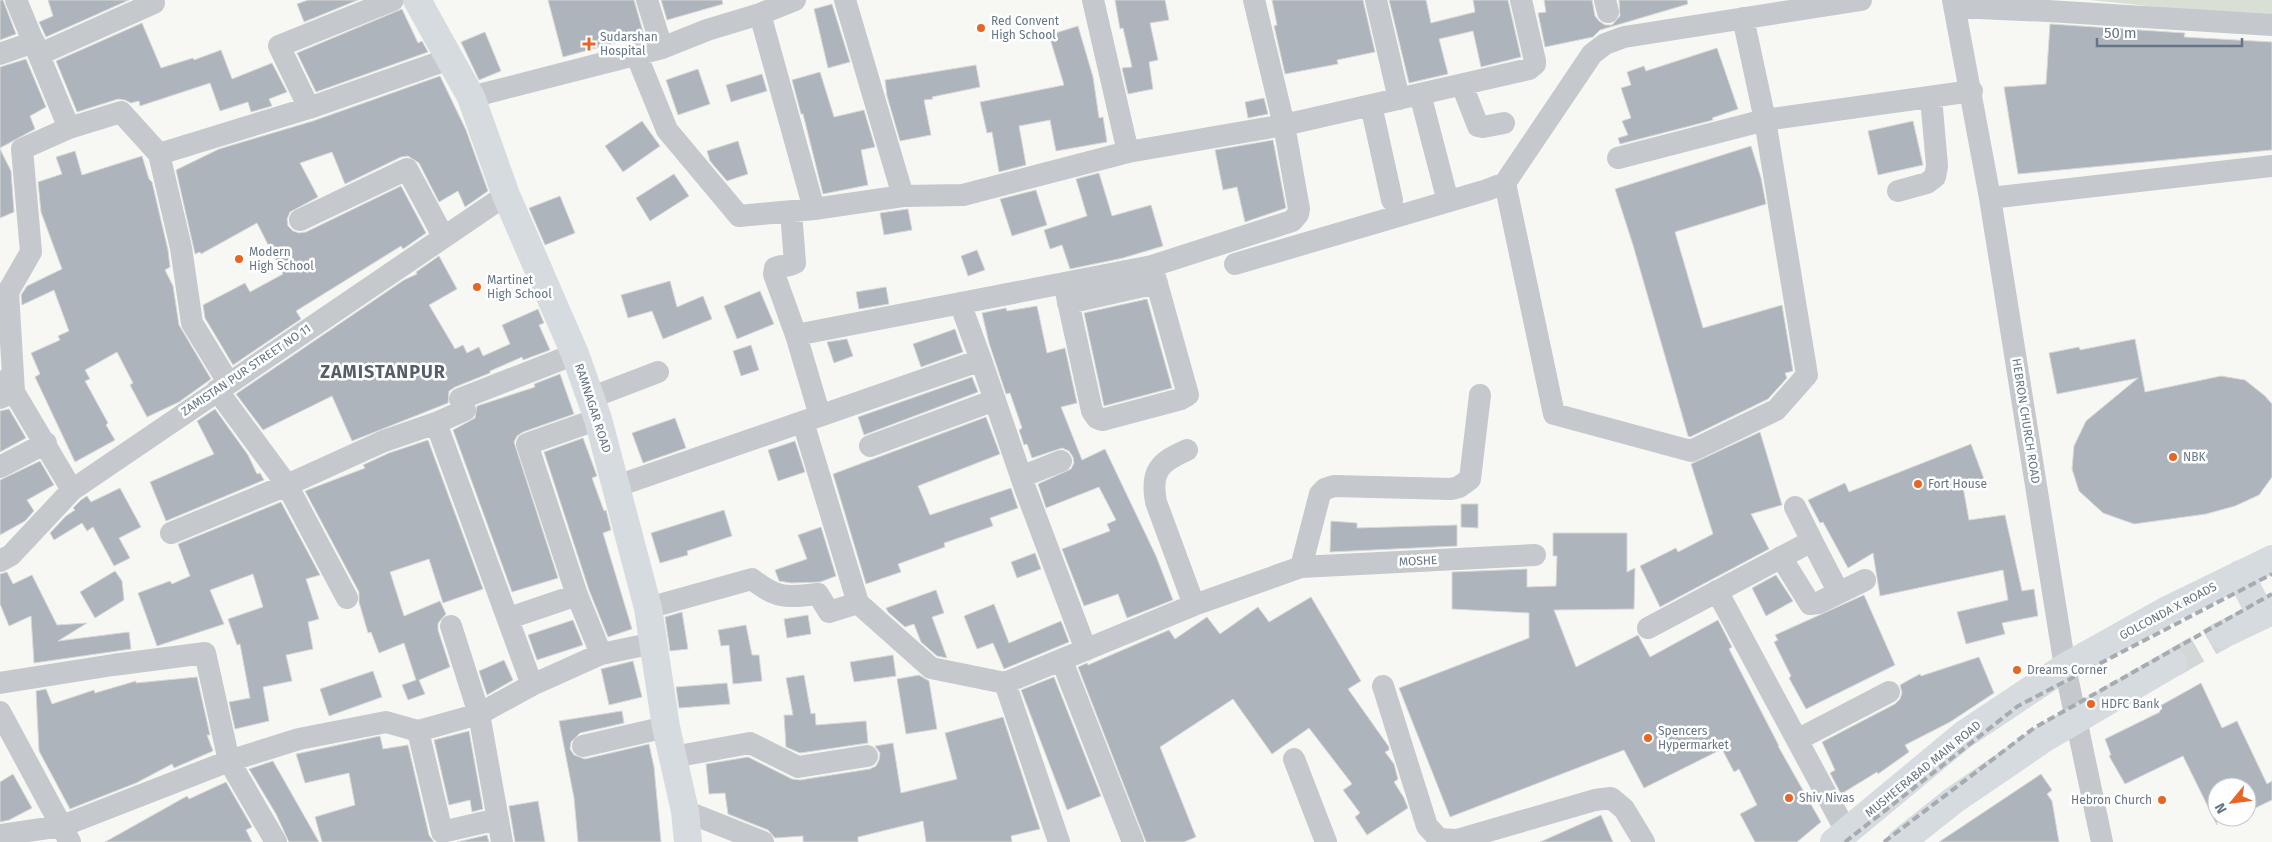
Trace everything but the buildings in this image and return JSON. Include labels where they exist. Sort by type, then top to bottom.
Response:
[{"type":"main road","name":"RAMNAGAR ROAD","points":[[417,0],[471,97],[506,194],[575,354],[594,409],[617,486],[648,608],[666,728],[685,810],[688,842]]},
{"type":"main road","name":"GOLCONDA X ROADS","points":[[2065,667],[2169,609],[2272,558]]},
{"type":"main road","points":[[2222,635],[2266,613],[2240,574]]},
{"type":"main road","points":[[1901,842],[1954,800],[2077,718],[2173,663]]},
{"type":"main road","name":"MUSHEERABAD MAIN ROAD","points":[[1840,837],[1963,735],[2065,667]]},
{"type":"street","points":[[16,0],[69,128]]},
{"type":"street","points":[[0,54],[37,48],[154,3],[153,0]]},
{"type":"street","points":[[309,108],[279,46],[393,0]]},
{"type":"street","points":[[647,0],[662,48]]},
{"type":"street","points":[[471,97],[662,48],[707,30],[760,14],[795,0]]},
{"type":"street","points":[[845,0],[903,196]]},
{"type":"street","points":[[1093,0],[1128,152]]},
{"type":"street","points":[[796,335],[960,303],[1066,293],[1154,274],[1296,218],[1299,209],[1284,125],[1254,0]]},
{"type":"street","points":[[1376,0],[1445,190]]},
{"type":"street","points":[[636,54],[667,130],[739,216],[791,212],[903,196],[963,195],[1128,152],[1284,125],[1529,68],[1535,64],[1521,0]]},
{"type":"street","points":[[1235,264],[1487,190],[1505,183],[1592,54],[1605,44],[1624,37],[1861,0]]},
{"type":"street","points":[[1954,4],[2272,25]]},
{"type":"street","name":"HEBRON CHURCH ROAD","points":[[1954,4],[1972,91],[1990,198],[2065,667],[2102,842]]},
{"type":"street","points":[[760,14],[814,209]]},
{"type":"street","points":[[1505,183],[1554,414],[1691,451],[1776,410],[1807,375],[1765,120],[1743,18]]},
{"type":"street","points":[[158,154],[309,108],[449,59]]},
{"type":"street","points":[[1462,85],[1478,126],[1504,124]]},
{"type":"street","points":[[1618,158],[1765,120],[1972,91]]},
{"type":"street","points":[[1898,191],[1927,183],[1935,177],[1937,166],[1931,97]]},
{"type":"street","points":[[1371,105],[1392,200]]},
{"type":"street","points":[[72,490],[46,443],[5,390],[8,292],[31,252],[22,149],[69,128],[121,112],[158,154],[181,248],[192,323],[222,386],[287,485],[347,598]]},
{"type":"street","points":[[1990,198],[2272,166]]},
{"type":"street","points":[[300,220],[407,169],[443,236]]},
{"type":"street","name":"ZAMISTAN PUR STREET NO 11","points":[[0,561],[12,555],[72,490],[506,194]]},
{"type":"street","points":[[791,212],[795,263],[788,267],[778,266],[775,268],[774,274],[796,335],[811,419],[858,604],[931,668],[1005,683],[1059,842]]},
{"type":"street","points":[[1066,293],[1092,411],[1097,418],[1102,420],[1185,398],[1188,395],[1154,274]]},
{"type":"street","points":[[960,303],[1021,478],[1086,650]]},
{"type":"street","points":[[171,533],[287,485],[384,441],[436,423],[465,410],[460,399],[575,354]]},
{"type":"street","points":[[617,486],[981,360]]},
{"type":"street","points":[[601,654],[577,595],[527,444],[594,409],[658,372]]},
{"type":"street","points":[[1302,567],[1320,494],[1325,488],[1334,486],[1451,489],[1459,487],[1470,479],[1480,395]]},
{"type":"street","points":[[870,446],[995,400]]},
{"type":"street","points":[[436,423],[532,685]]},
{"type":"street","points":[[0,467],[46,443]]},
{"type":"street","points":[[1187,450],[1166,459],[1155,476],[1154,489],[1156,502],[1194,605]]},
{"type":"street","points":[[1021,478],[1061,461]]},
{"type":"street","points":[[1795,507],[1839,593]]},
{"type":"street","points":[[1648,628],[1812,541]]},
{"type":"street","name":"MOSHE","points":[[1005,683],[1194,605],[1302,567],[1535,555]]},
{"type":"street","points":[[1782,557],[1810,604],[1818,603],[1865,580]]},
{"type":"street","points":[[648,608],[752,579],[764,589],[785,598],[818,594],[829,612],[858,604]]},
{"type":"street","points":[[1717,591],[1797,740],[1840,837]]},
{"type":"street","points":[[509,618],[577,595]]},
{"type":"street","points":[[451,626],[479,714],[502,842]]},
{"type":"street","points":[[0,835],[66,834],[229,761],[299,739],[386,722],[418,731],[479,714],[532,685],[601,654],[654,643]]},
{"type":"street","points":[[0,683],[205,653],[229,761],[276,842]]},
{"type":"street","points":[[1062,661],[1133,842]]},
{"type":"street","points":[[1383,686],[1427,826],[1440,839],[1456,840],[1595,800],[1611,798],[1624,809],[1644,842]]},
{"type":"street","points":[[1797,740],[1889,692]]},
{"type":"street","points":[[0,712],[66,834]]},
{"type":"street","points":[[583,746],[666,728]]},
{"type":"street","points":[[418,731],[442,832],[498,819]]},
{"type":"street","points":[[673,757],[750,743],[798,767],[867,756]]},
{"type":"street","points":[[1294,759],[1326,842]]},
{"type":"street","points":[[685,810],[762,842]]},
{"type":"shaded area","points":[[2090,0],[2272,0],[2272,19]]},
{"type":"tunnel","points":[[2173,663],[2222,635]]},
{"type":"railway","points":[[1845,842],[2018,706],[2272,574]]},
{"type":"railway","points":[[1884,842],[2034,728],[2272,594]]},
{"type":"place","name":"Red Convent High School","points":[[981,28]]},
{"type":"place","name":"Sudarshan Hospital","points":[[589,44]]},
{"type":"place","name":"Modern High School","points":[[239,259]]},
{"type":"place","name":"Martinet High School","points":[[477,287]]},
{"type":"place","name":"NBK","points":[[2173,457]]},
{"type":"place","name":"Fort House","points":[[1918,484]]},
{"type":"place","name":"Dreams Corner","points":[[2017,670]]},
{"type":"place","name":"HDFC Bank","points":[[2091,704]]},
{"type":"place","name":"Spencers Hypermarket","points":[[1648,738]]},
{"type":"place","name":"Shiv Nivas","points":[[1789,798]]},
{"type":"place","name":"Hebron Church","points":[[2162,800]]},
{"type":"district","name":"ZAMISTANPUR","points":[[383,372]]}]
